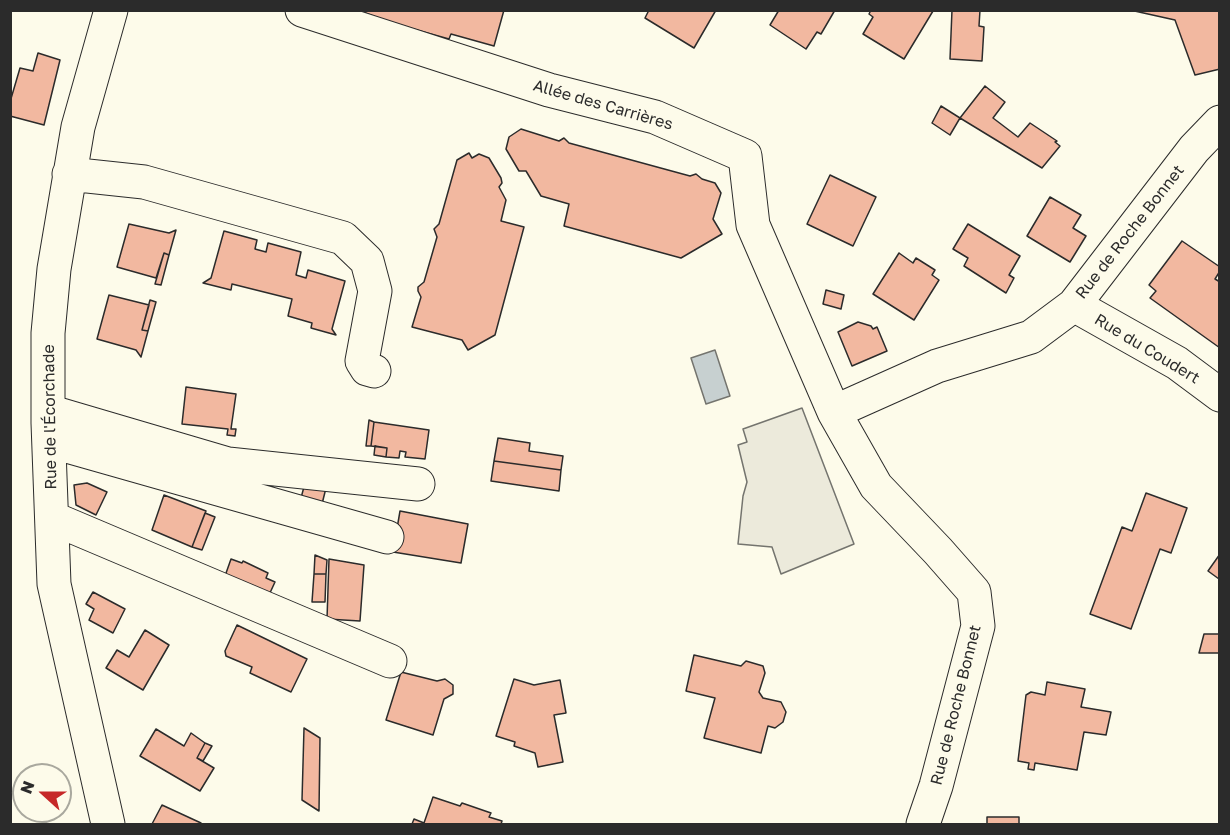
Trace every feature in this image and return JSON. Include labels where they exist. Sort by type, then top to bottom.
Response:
[{"type":"street","name":"Rue de l'Écorchade","points":[[108,825],[54,584],[48,426],[48,333],[53,280],[78,127],[111,10]]},
{"type":"street","name":"Allée des Carrières","points":[[302,10],[549,90],[655,117],[745,156],[753,225],[834,412]]},
{"type":"street","name":"Rue de Roche Bonnet","points":[[923,825],[936,786],[978,626],[974,592],[876,486],[834,412],[937,366],[1030,337],[1074,305],[1194,149],[1220,122]]},
{"type":"street","points":[[69,174],[144,182],[343,238],[367,261],[375,291],[362,361],[367,369],[374,371]]},
{"type":"street","name":"Rue du Coudert","points":[[1074,305],[1177,363],[1220,395]]},
{"type":"street","points":[[48,426],[228,464],[418,484]]},
{"type":"street","points":[[48,426],[387,537]]},
{"type":"street","points":[[52,518],[390,661]]},
{"type":"shaded area","points":[[715,350],[730,396],[706,404],[691,358]]},
{"type":"shaded area","points":[[802,408],[854,544],[781,574],[772,547],[738,544],[743,496],[747,482],[738,445],[747,442],[743,429]]},
{"type":"building","points":[[358,10],[504,10],[494,46],[451,34],[449,39],[388,22]]},
{"type":"building","points":[[649,10],[716,10],[694,48],[645,18]]},
{"type":"building","points":[[779,10],[835,10],[821,34],[817,32],[806,49],[770,25]]},
{"type":"building","points":[[871,10],[933,11],[904,59],[863,34],[873,17],[869,14]]},
{"type":"building","points":[[952,10],[980,10],[979,26],[984,27],[982,61],[950,59]]},
{"type":"building","points":[[1130,10],[1220,10],[1220,69],[1195,75],[1175,20]]},
{"type":"building","points":[[38,53],[60,60],[44,125],[10,116],[10,102],[20,68],[33,71]]},
{"type":"building","points":[[985,86],[1005,102],[993,118],[1018,137],[1030,123],[1057,141],[1055,142],[1060,146],[1042,168],[960,118]]},
{"type":"building","points":[[941,106],[960,118],[950,135],[932,123]]},
{"type":"building","points":[[521,129],[559,141],[564,138],[569,143],[690,176],[696,174],[702,179],[715,183],[721,193],[713,219],[722,234],[681,258],[564,226],[569,204],[541,196],[526,171],[519,171],[506,149],[509,137]]},
{"type":"building","points":[[469,153],[472,158],[479,154],[489,158],[501,178],[502,183],[499,187],[506,200],[501,221],[524,227],[495,335],[468,350],[462,340],[412,327],[421,297],[418,287],[424,282],[437,237],[434,229],[439,224],[457,160]]},
{"type":"building","points":[[830,175],[876,197],[853,246],[807,224]]},
{"type":"building","points":[[1050,197],[1081,215],[1073,228],[1086,236],[1070,262],[1027,236]]},
{"type":"building","points":[[129,224],[169,233],[176,230],[169,255],[164,253],[156,278],[117,267]]},
{"type":"building","points":[[968,224],[1020,256],[1009,275],[1014,278],[1006,293],[964,266],[968,258],[953,249]]},
{"type":"building","points":[[224,231],[257,240],[255,249],[266,252],[268,243],[301,252],[296,275],[306,278],[308,270],[345,281],[332,329],[336,335],[311,328],[312,323],[288,316],[292,299],[232,284],[231,290],[203,283],[211,278]]},
{"type":"building","points":[[1182,241],[1220,267],[1215,279],[1220,282],[1220,348],[1150,298],[1156,291],[1149,285]]},
{"type":"building","points":[[164,253],[169,255],[161,285],[155,284]]},
{"type":"building","points":[[899,253],[913,263],[916,258],[935,270],[932,275],[939,280],[914,320],[873,294]]},
{"type":"building","points":[[826,290],[844,295],[841,309],[823,304]]},
{"type":"building","points":[[109,295],[149,305],[142,330],[148,331],[141,357],[136,350],[97,339]]},
{"type":"building","points":[[150,300],[156,302],[148,331],[142,330]]},
{"type":"building","points":[[858,322],[871,326],[873,329],[877,327],[887,351],[852,366],[838,332]]},
{"type":"building","points":[[186,387],[236,394],[231,429],[236,429],[235,436],[227,435],[228,429],[182,424]]},
{"type":"building","points":[[369,420],[374,422],[371,446],[366,446]]},
{"type":"building","points":[[374,422],[429,430],[425,459],[405,457],[406,452],[400,451],[399,458],[386,457],[387,448],[371,446]]},
{"type":"building","points":[[498,438],[530,443],[529,451],[563,456],[561,470],[494,461]]},
{"type":"building","points":[[375,446],[387,448],[386,457],[374,455]]},
{"type":"building","points":[[494,461],[561,470],[559,491],[491,481]]},
{"type":"building","points":[[87,483],[107,492],[96,515],[76,505],[74,485]]},
{"type":"building","points":[[305,483],[326,488],[322,504],[301,498]]},
{"type":"building","points":[[1146,493],[1187,508],[1171,553],[1160,549],[1131,629],[1090,614],[1122,527],[1132,531]]},
{"type":"building","points":[[164,495],[206,511],[192,547],[152,530]]},
{"type":"building","points":[[400,511],[468,524],[461,563],[393,552]]},
{"type":"building","points":[[205,513],[215,517],[202,550],[192,547]]},
{"type":"building","points":[[1220,554],[1220,579],[1219,579],[1208,571]]},
{"type":"building","points":[[315,555],[327,560],[326,574],[314,574]]},
{"type":"building","points":[[231,559],[242,563],[243,561],[268,573],[266,578],[275,582],[269,595],[225,576]]},
{"type":"building","points":[[329,559],[364,565],[360,621],[327,619]]},
{"type":"building","points":[[314,574],[326,574],[325,602],[312,602]]},
{"type":"building","points":[[93,592],[125,609],[113,633],[89,620],[94,609],[86,604]]},
{"type":"building","points":[[237,625],[307,659],[291,692],[250,673],[252,667],[226,656],[225,651]]},
{"type":"building","points":[[145,630],[169,645],[143,690],[106,668],[117,650],[129,657]]},
{"type":"building","points":[[1204,634],[1220,634],[1220,653],[1199,653]]},
{"type":"building","points":[[694,655],[741,666],[746,661],[763,666],[765,673],[759,692],[763,698],[781,702],[786,712],[783,722],[775,728],[768,726],[761,753],[704,738],[715,698],[686,691]]},
{"type":"building","points":[[401,672],[437,681],[445,679],[453,685],[453,694],[444,699],[433,735],[386,720]]},
{"type":"building","points":[[514,679],[534,685],[560,680],[566,713],[554,715],[563,762],[538,767],[535,753],[514,746],[515,742],[496,736]]},
{"type":"building","points":[[1047,682],[1085,689],[1081,707],[1111,712],[1106,735],[1084,732],[1077,770],[1035,763],[1034,770],[1028,769],[1029,763],[1018,761],[1026,695],[1031,692],[1045,695]]},
{"type":"building","points":[[304,728],[320,738],[319,811],[302,800]]},
{"type":"building","points":[[156,729],[184,746],[191,733],[205,743],[197,758],[214,768],[200,791],[140,756]]},
{"type":"building","points":[[205,743],[212,746],[203,761],[197,758]]},
{"type":"building","points":[[433,797],[460,806],[462,803],[491,813],[489,817],[502,821],[501,824],[412,824],[414,819],[424,823]]},
{"type":"building","points":[[162,805],[201,823],[152,824]]},
{"type":"building","points":[[987,817],[1019,817],[1019,824],[987,824]]}]
